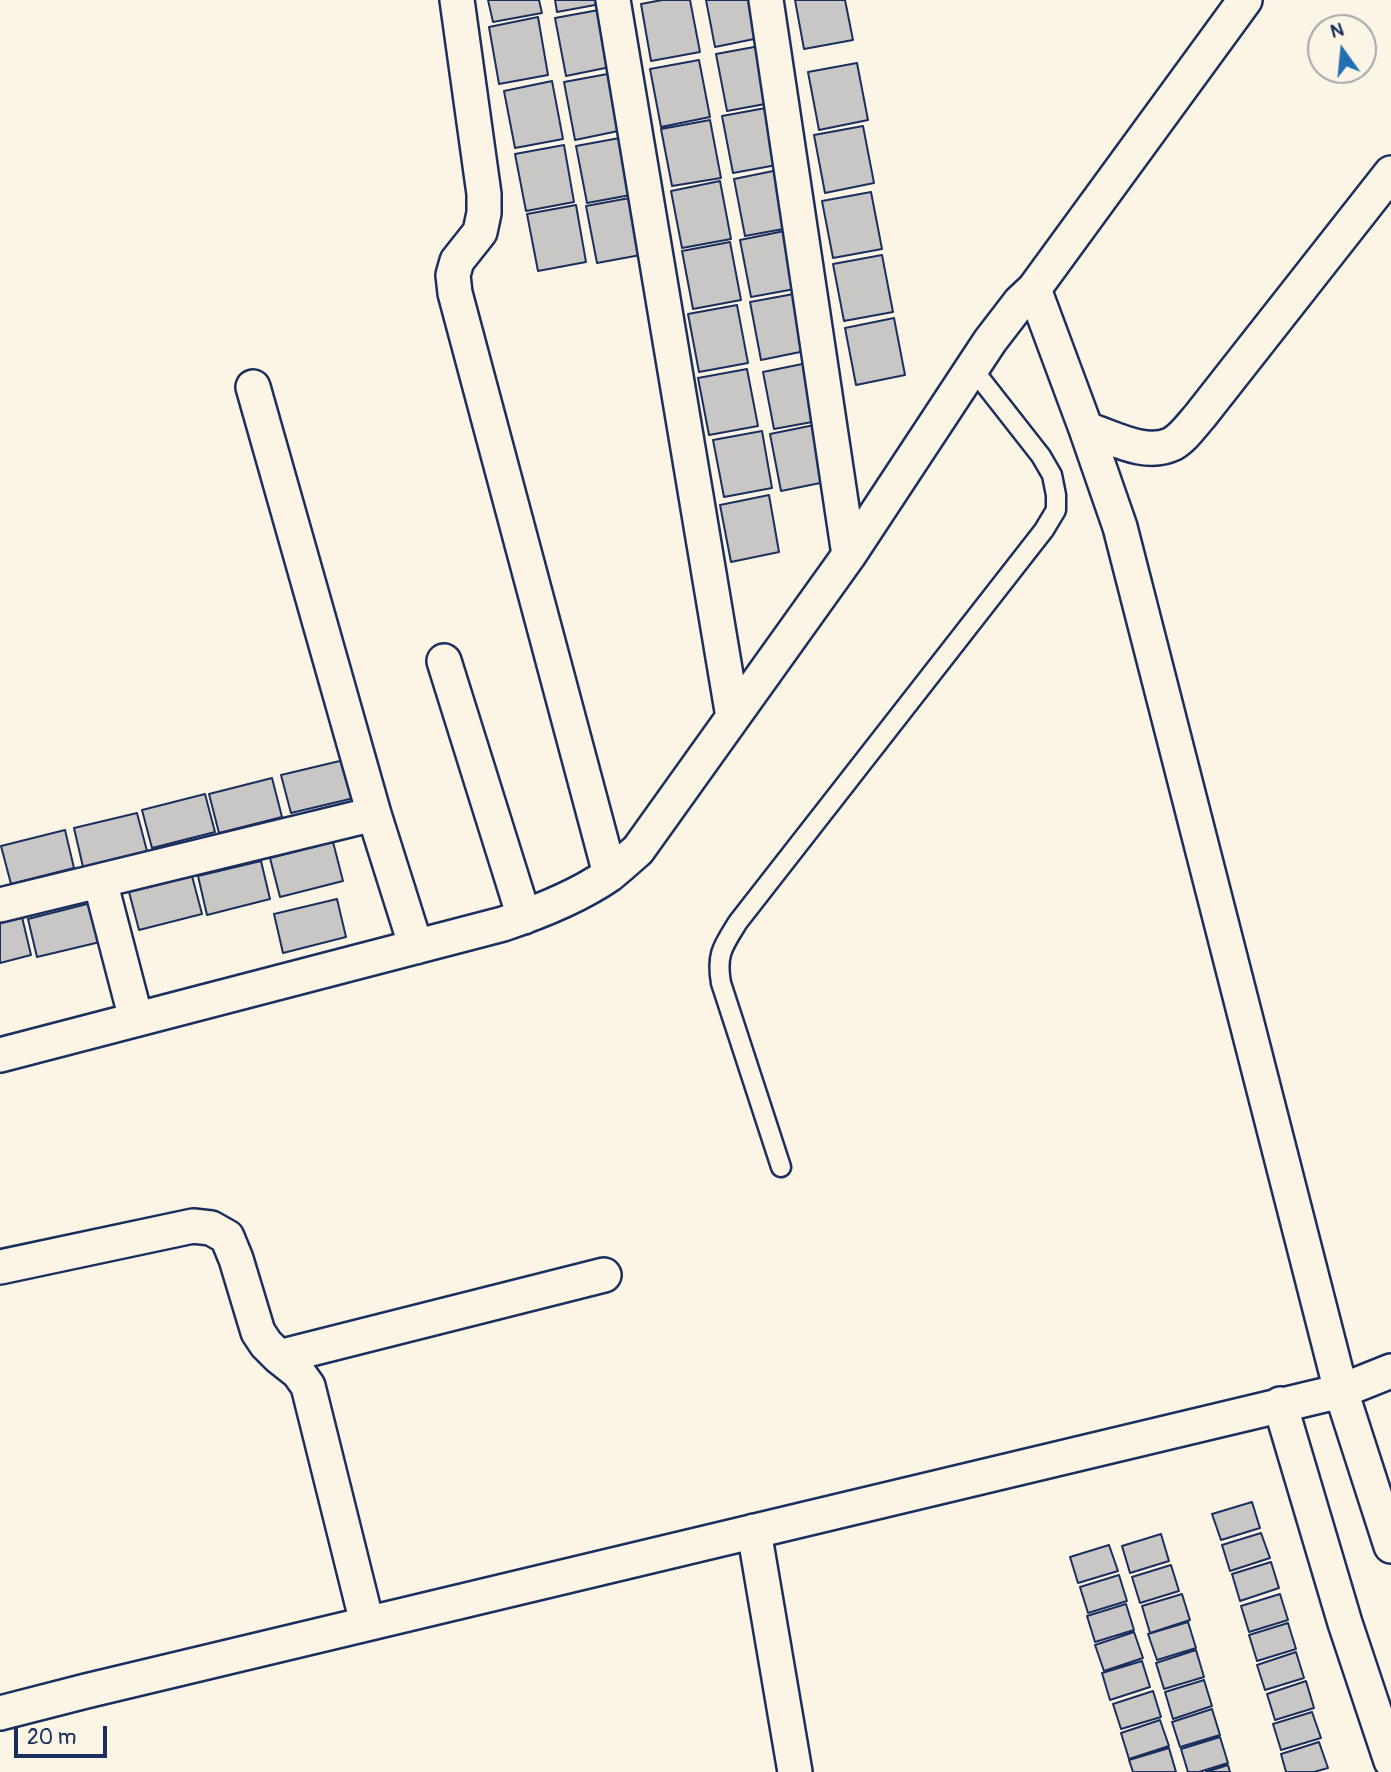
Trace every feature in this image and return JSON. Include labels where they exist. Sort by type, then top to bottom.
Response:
[{"type":"street","points":[[457,0],[484,194],[484,213],[480,232],[457,261],[453,275],[455,293],[610,874]]},
{"type":"street","points":[[613,0],[733,717]]},
{"type":"street","points":[[766,0],[849,555]]},
{"type":"street","points":[[0,1055],[503,924],[584,891],[610,874],[638,849],[849,555],[981,355],[1245,0]]},
{"type":"street","points":[[1086,429],[1141,447],[1160,448],[1174,443],[1200,416],[1391,173]]},
{"type":"street","points":[[1027,295],[1086,429],[1120,527],[1341,1391],[1391,1546]]},
{"type":"street","points":[[253,387],[374,814],[416,947]]},
{"type":"street","points":[[444,661],[524,917]]},
{"type":"street","points":[[0,905],[374,814]]},
{"type":"street","points":[[100,881],[136,1019]]},
{"type":"street","points":[[0,1267],[193,1226],[211,1228],[227,1237],[258,1332],[266,1344],[298,1372],[308,1386],[367,1623]]},
{"type":"street","points":[[279,1357],[604,1275]]},
{"type":"street","points":[[0,1713],[1341,1391],[1391,1371]]},
{"type":"street","points":[[1280,1404],[1345,1623],[1391,1761]]},
{"type":"street","points":[[754,1531],[795,1772]]},
{"type":"lane","points":[[781,1167],[721,983],[718,966],[722,948],[738,922],[1044,530],[1056,510],[1052,475],[981,355]]},
{"type":"building","points":[[488,0],[539,0],[542,13],[493,22]]},
{"type":"building","points":[[555,0],[605,0],[606,3],[557,12]]},
{"type":"building","points":[[662,0],[690,0],[700,52],[651,61],[641,4]]},
{"type":"building","points":[[706,0],[756,0],[764,37],[715,47]]},
{"type":"building","points":[[795,0],[845,0],[853,40],[804,49]]},
{"type":"building","points":[[604,9],[615,66],[566,76],[555,18]]},
{"type":"building","points":[[538,17],[548,75],[499,84],[489,27]]},
{"type":"building","points":[[765,45],[776,102],[727,111],[716,54]]},
{"type":"building","points":[[699,60],[710,117],[661,127],[650,69]]},
{"type":"building","points":[[857,63],[868,120],[819,130],[808,72]]},
{"type":"building","points":[[613,73],[623,130],[575,140],[564,82]]},
{"type":"building","points":[[552,81],[563,139],[515,148],[504,91]]},
{"type":"building","points":[[771,107],[782,164],[733,173],[722,116]]},
{"type":"building","points":[[710,120],[721,178],[672,186],[661,129]]},
{"type":"building","points":[[863,126],[874,183],[825,193],[814,135]]},
{"type":"building","points":[[625,137],[636,194],[587,203],[576,146]]},
{"type":"building","points":[[564,145],[574,202],[526,211],[515,154]]},
{"type":"building","points":[[783,169],[794,227],[745,236],[734,179]]},
{"type":"building","points":[[720,181],[731,239],[682,248],[671,191]]},
{"type":"building","points":[[871,192],[882,249],[833,258],[822,201]]},
{"type":"building","points":[[635,197],[646,254],[597,263],[586,206]]},
{"type":"building","points":[[576,205],[586,262],[538,271],[527,214]]},
{"type":"building","points":[[789,230],[800,288],[751,297],[740,240]]},
{"type":"building","points":[[730,242],[741,300],[693,309],[682,251]]},
{"type":"building","points":[[882,255],[893,312],[844,321],[833,264]]},
{"type":"building","points":[[799,293],[810,350],[761,360],[750,302]]},
{"type":"building","points":[[737,305],[748,363],[699,372],[688,314]]},
{"type":"building","points":[[894,318],[905,375],[856,385],[845,328]]},
{"type":"building","points":[[812,362],[823,420],[774,429],[763,372]]},
{"type":"building","points":[[747,369],[758,426],[709,435],[698,378]]},
{"type":"building","points":[[819,424],[830,481],[781,491],[770,434]]},
{"type":"building","points":[[762,431],[772,488],[724,497],[713,440]]},
{"type":"building","points":[[769,495],[779,552],[731,562],[720,505]]},
{"type":"building","points":[[344,760],[354,798],[291,813],[281,775]]},
{"type":"building","points":[[272,778],[282,817],[219,833],[209,794]]},
{"type":"building","points":[[205,794],[215,832],[152,848],[142,810]]},
{"type":"building","points":[[137,813],[147,851],[83,867],[74,828]]},
{"type":"building","points":[[65,830],[74,868],[11,884],[1,846]]},
{"type":"building","points":[[333,842],[343,881],[280,897],[270,858]]},
{"type":"building","points":[[261,861],[270,899],[207,915],[198,876]]},
{"type":"building","points":[[192,876],[202,914],[139,930],[129,892]]},
{"type":"building","points":[[337,899],[346,937],[283,953],[274,914]]},
{"type":"building","points":[[91,903],[100,942],[37,957],[28,919]]},
{"type":"building","points":[[22,917],[31,955],[0,963],[0,922]]},
{"type":"building","points":[[1252,1502],[1260,1528],[1221,1540],[1212,1514]]},
{"type":"building","points":[[1261,1533],[1270,1558],[1230,1571],[1222,1545]]},
{"type":"building","points":[[1161,1534],[1169,1561],[1130,1573],[1122,1546]]},
{"type":"building","points":[[1109,1545],[1118,1571],[1078,1583],[1070,1557]]},
{"type":"building","points":[[1271,1562],[1279,1588],[1240,1601],[1232,1574]]},
{"type":"building","points":[[1171,1565],[1179,1591],[1140,1603],[1132,1577]]},
{"type":"building","points":[[1119,1575],[1127,1601],[1088,1613],[1080,1587]]},
{"type":"building","points":[[1182,1594],[1190,1620],[1150,1633],[1142,1606]]},
{"type":"building","points":[[1280,1594],[1288,1620],[1249,1632],[1241,1606]]},
{"type":"building","points":[[1126,1604],[1134,1630],[1095,1642],[1087,1616]]},
{"type":"building","points":[[1188,1622],[1196,1648],[1157,1660],[1148,1634]]},
{"type":"building","points":[[1288,1623],[1296,1649],[1257,1661],[1249,1635]]},
{"type":"building","points":[[1134,1632],[1143,1658],[1104,1671],[1095,1645]]},
{"type":"building","points":[[1196,1650],[1204,1677],[1164,1689],[1156,1663]]},
{"type":"building","points":[[1296,1652],[1304,1678],[1265,1690],[1257,1665]]},
{"type":"building","points":[[1142,1661],[1150,1687],[1110,1700],[1102,1673]]},
{"type":"building","points":[[1204,1680],[1212,1706],[1173,1719],[1165,1692]]},
{"type":"building","points":[[1306,1681],[1314,1708],[1275,1720],[1267,1694]]},
{"type":"building","points":[[1153,1691],[1161,1717],[1121,1729],[1113,1704]]},
{"type":"building","points":[[1212,1709],[1220,1735],[1180,1747],[1172,1722]]},
{"type":"building","points":[[1312,1712],[1321,1738],[1281,1750],[1273,1724]]},
{"type":"building","points":[[1160,1720],[1169,1746],[1129,1759],[1121,1733]]},
{"type":"building","points":[[1220,1737],[1228,1763],[1199,1772],[1188,1772],[1181,1749]]},
{"type":"building","points":[[1319,1742],[1328,1768],[1314,1772],[1286,1772],[1281,1754]]},
{"type":"building","points":[[1169,1748],[1176,1772],[1133,1772],[1129,1760]]},
{"type":"building","points":[[1228,1765],[1230,1772],[1206,1772]]}]
